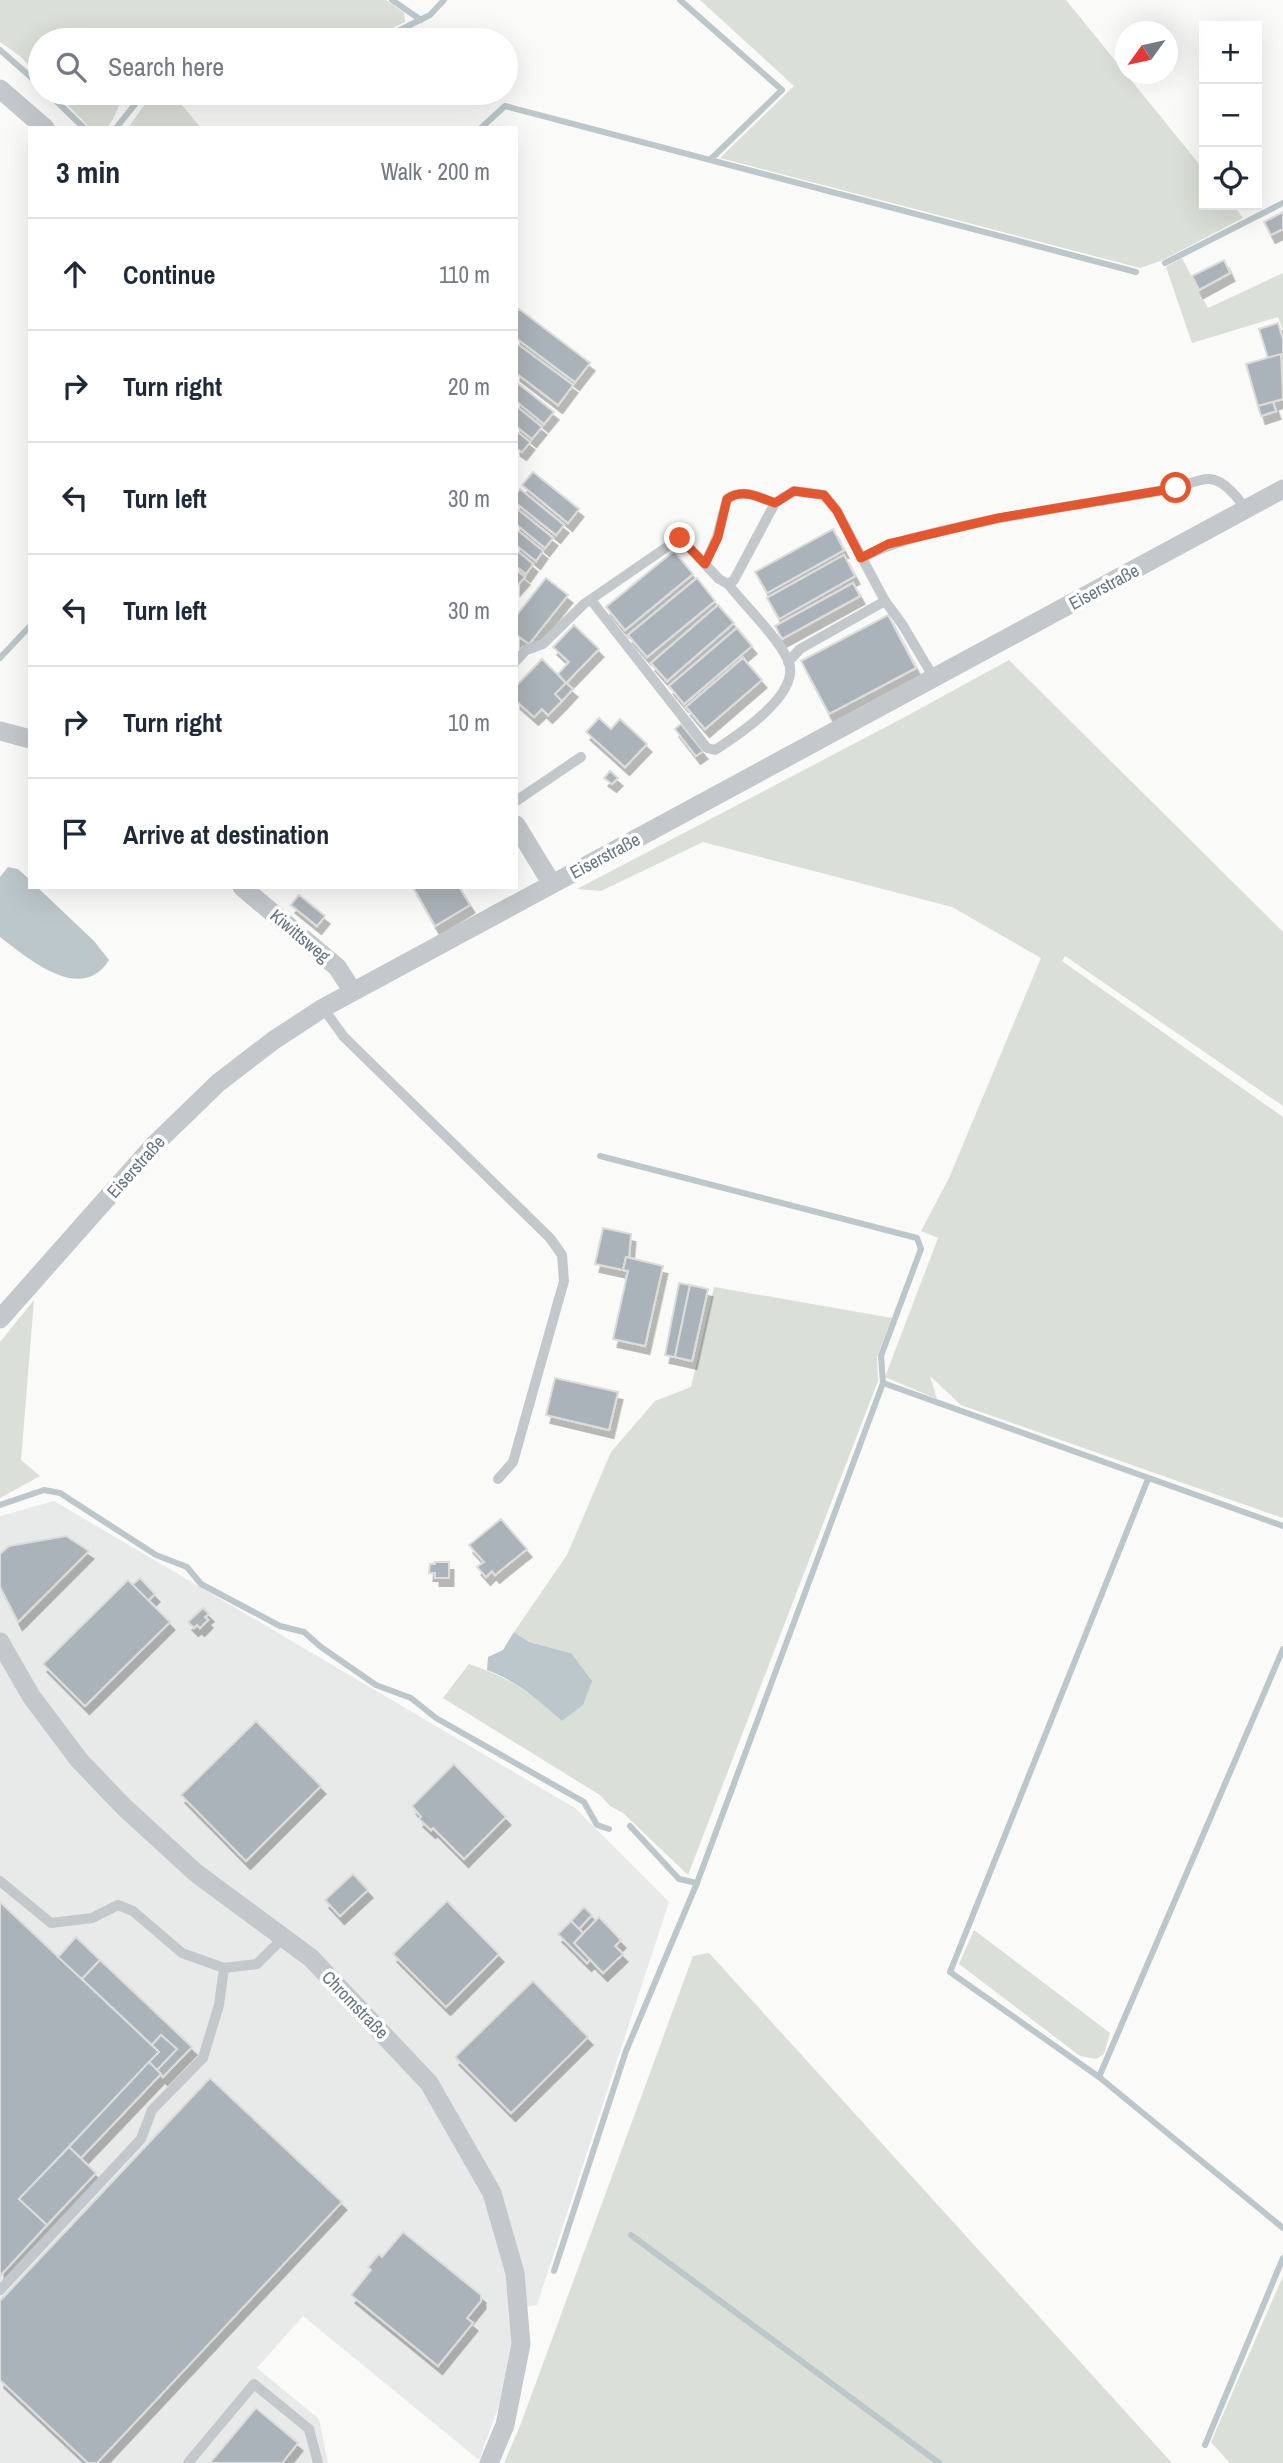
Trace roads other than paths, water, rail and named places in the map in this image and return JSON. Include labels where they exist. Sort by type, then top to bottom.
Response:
[{"type":"street","points":[[0,89],[43,126]]},
{"type":"street","name":"Eiserstraße","points":[[0,1319],[154,1145],[208,1092],[274,1040],[323,1008],[1283,489]]},
{"type":"street","points":[[0,731],[28,738]]},
{"type":"street","points":[[518,828],[552,884]]},
{"type":"street","name":"Kiwittsweg","points":[[244,889],[337,967],[352,990]]},
{"type":"street","name":"Chromstraße","points":[[0,1642],[31,1696],[79,1760],[115,1798],[196,1873],[311,1958],[429,2083],[492,2193],[515,2273],[521,2344],[505,2425],[489,2463]]},
{"type":"lane","points":[[861,558],[888,544],[947,529],[1176,488],[1204,479],[1221,481],[1242,502],[1245,510]]},
{"type":"lane","points":[[728,584],[734,580],[775,503],[794,491],[824,495],[837,511],[885,601],[934,678]]},
{"type":"lane","points":[[705,564],[718,537],[727,499],[733,494],[746,492],[775,503]]},
{"type":"lane","points":[[518,659],[526,650],[543,644],[584,604],[680,538],[719,579],[728,584],[788,662],[790,674],[787,687],[775,704],[715,750],[707,748],[591,600]]},
{"type":"lane","points":[[788,662],[800,649],[885,601]]},
{"type":"lane","points":[[518,800],[581,757]]},
{"type":"lane","points":[[323,1008],[344,1037],[550,1238],[562,1255],[564,1281],[513,1462],[498,1479]]},
{"type":"lane","points":[[0,1881],[51,1923],[92,1918],[118,1905],[133,1911],[182,1953],[224,1968],[257,1964],[283,1938]]},
{"type":"lane","points":[[0,2290],[141,2139],[152,2110],[203,2058],[219,2004],[224,1968]]},
{"type":"lane","points":[[188,2463],[254,2384],[309,2429],[318,2463]]},
{"type":"waterway","points":[[392,0],[421,20]]},
{"type":"waterway","points":[[404,28],[430,15],[444,0]]},
{"type":"waterway","points":[[680,0],[782,90],[712,158]]},
{"type":"waterway","points":[[0,50],[28,74]]},
{"type":"waterway","points":[[60,105],[82,126]]},
{"type":"waterway","points":[[118,126],[134,105]]},
{"type":"waterway","points":[[483,126],[505,106],[1136,272]]},
{"type":"waterway","points":[[1165,263],[1283,203]]},
{"type":"waterway","points":[[0,658],[28,628]]},
{"type":"waterway","points":[[554,2271],[626,2051],[697,1883],[883,1383],[881,1356],[921,1249],[917,1238],[600,1156]]},
{"type":"waterway","points":[[883,1383],[1283,1526]]},
{"type":"waterway","points":[[1148,1479],[950,1972],[1099,2077],[1283,2228]]},
{"type":"waterway","points":[[0,1505],[44,1490],[60,1493],[156,1555],[187,1567],[201,1584],[280,1626],[304,1632],[376,1685],[411,1698],[436,1718],[584,1802],[597,1825],[609,1829]]},
{"type":"waterway","points":[[1099,2077],[1283,1649]]},
{"type":"waterway","points":[[630,1826],[679,1879],[697,1883]]},
{"type":"waterway","points":[[631,2235],[939,2463]]},
{"type":"waterway","points":[[1205,2445],[1283,2258]]}]
